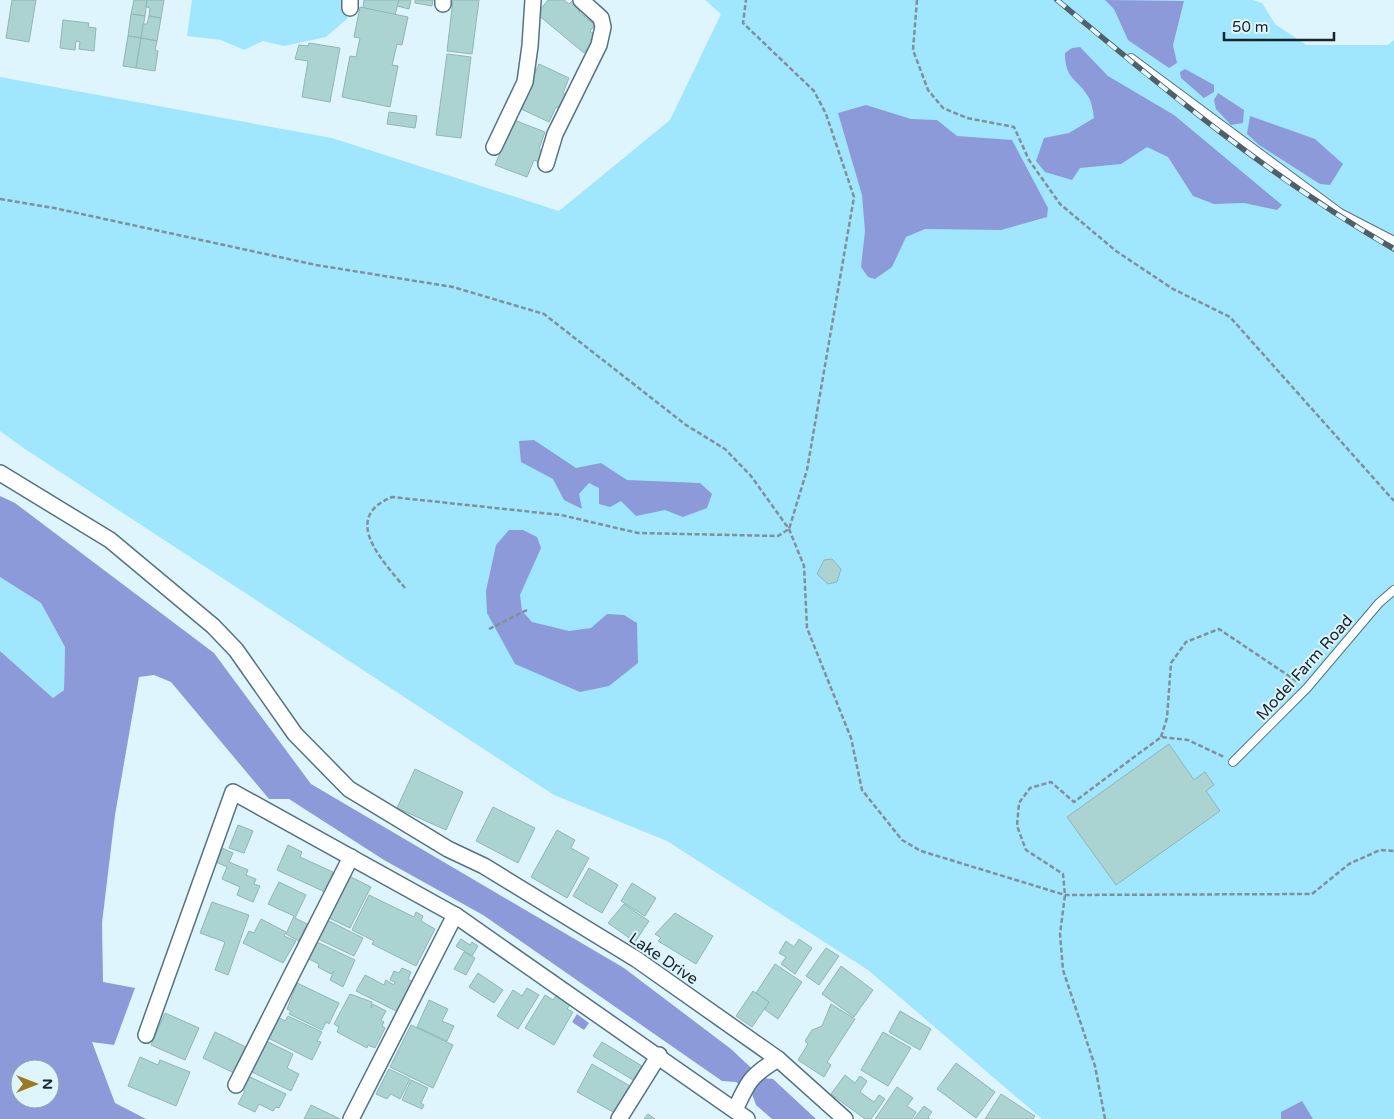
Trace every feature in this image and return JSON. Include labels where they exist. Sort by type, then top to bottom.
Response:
[{"type":"street","points":[[494,147],[525,82],[533,0]]},
{"type":"street","points":[[546,164],[555,134],[599,45],[604,27],[601,18],[581,0]]},
{"type":"street","name":"Lake Drive","points":[[0,473],[110,540],[213,626],[236,650],[295,734],[349,790],[448,849],[484,866],[636,959],[778,1059],[845,1119]]},
{"type":"street","points":[[146,1035],[233,792],[456,915],[741,1115],[747,1083],[759,1071],[778,1059]]},
{"type":"street","points":[[236,1085],[351,857]]},
{"type":"street","points":[[351,1119],[456,915]]},
{"type":"street","points":[[619,1119],[659,1056]]},
{"type":"lane","points":[[1131,58],[1340,212],[1394,241]]},
{"type":"lane","name":"Model Farm Road","points":[[1233,762],[1308,688],[1379,603],[1394,590]]},
{"type":"path","points":[[405,588],[376,552],[367,528],[368,516],[379,502],[392,497],[561,515],[638,533],[778,536],[789,529],[807,470],[854,197],[826,114],[814,91],[743,23],[746,0]]},
{"type":"path","points":[[917,0],[913,50],[928,90],[943,108],[967,118],[1014,127],[1029,160],[1060,204],[1116,251],[1173,289],[1230,317],[1394,501]]},
{"type":"path","points":[[0,199],[54,208],[316,265],[452,287],[544,314],[686,425],[725,449],[752,476],[789,529],[804,566],[807,628],[851,738],[862,790],[902,840],[921,851],[1066,895],[1312,894],[1349,864],[1380,850],[1394,851]]},
{"type":"path","points":[[489,629],[529,609]]},
{"type":"path","points":[[1105,1119],[1095,1066],[1062,970],[1060,934],[1066,895],[1063,874],[1026,850],[1017,826],[1019,804],[1030,788],[1051,782],[1074,802],[1161,737],[1167,718],[1171,663],[1186,642],[1218,629],[1308,688]]},
{"type":"path","points":[[1161,737],[1188,740],[1233,762]]},
{"type":"shaded area","points":[[192,0],[348,0],[347,19],[326,37],[284,46],[263,41],[244,50],[221,40],[187,36]]},
{"type":"shaded area","points":[[705,0],[1253,0],[1262,3],[1275,24],[1306,45],[1388,45],[1394,40],[1394,1119],[1042,1119],[868,970],[667,841],[554,795],[0,431],[0,77],[332,138],[559,211],[670,120],[721,14]]},
{"type":"shaded area","points":[[1105,0],[1184,1],[1173,45],[1177,63],[1169,68],[1128,40],[1114,9]]},
{"type":"shaded area","points":[[1080,47],[1108,76],[1174,115],[1282,205],[1277,210],[1244,203],[1214,204],[1193,196],[1168,157],[1147,147],[1121,164],[1080,168],[1072,180],[1045,172],[1036,161],[1044,138],[1069,133],[1094,118],[1089,98],[1067,69],[1065,53],[1072,48]]},
{"type":"shaded area","points":[[1185,69],[1214,85],[1214,92],[1204,98],[1181,78],[1180,72]]},
{"type":"shaded area","points":[[1218,93],[1244,110],[1243,123],[1231,125],[1216,109],[1214,100]]},
{"type":"shaded area","points":[[866,105],[911,119],[937,120],[957,136],[1012,140],[1048,208],[1047,217],[1001,230],[925,229],[906,237],[892,267],[875,279],[868,277],[861,267],[865,231],[862,195],[838,113]]},
{"type":"shaded area","points":[[1250,116],[1315,139],[1343,164],[1330,185],[1320,184],[1259,145],[1247,134]]},
{"type":"shaded area","points":[[534,440],[576,468],[601,463],[627,480],[700,483],[712,494],[707,508],[683,517],[665,510],[636,516],[621,501],[610,507],[599,504],[599,488],[589,483],[579,494],[582,509],[564,500],[553,479],[521,462],[519,441]]},
{"type":"shaded area","points":[[0,496],[15,503],[214,653],[311,784],[624,968],[731,1049],[762,1078],[773,1079],[816,1119],[772,1119],[756,1105],[752,1094],[736,1082],[722,1081],[483,915],[384,860],[289,799],[269,799],[171,682],[154,675],[139,677],[115,815],[102,923],[103,982],[135,988],[114,1045],[92,1042],[115,1103],[146,1119],[0,1119],[0,651],[53,698],[64,690],[65,647],[41,603],[0,577]]},
{"type":"shaded area","points":[[509,530],[523,530],[537,537],[541,548],[520,595],[522,611],[532,622],[569,631],[591,628],[607,614],[624,615],[637,623],[638,663],[609,686],[580,692],[515,664],[487,613],[486,591],[496,545]]},
{"type":"shaded area","points":[[0,577],[41,603],[65,647],[64,690],[53,698],[0,651]]},
{"type":"shaded area","points":[[577,1014],[589,1023],[584,1030],[572,1022]]},
{"type":"shaded area","points":[[1302,1101],[1313,1119],[1281,1119],[1281,1112]]},
{"type":"building","points":[[12,0],[36,0],[29,42],[6,38]]},
{"type":"building","points":[[134,0],[147,0],[145,16],[131,14]]},
{"type":"building","points":[[147,0],[164,0],[161,18],[149,16],[150,8],[146,7]]},
{"type":"building","points":[[364,0],[399,0],[395,15],[363,8]]},
{"type":"building","points":[[399,0],[411,0],[409,9],[397,6]]},
{"type":"building","points":[[415,0],[433,0],[432,6],[415,3]]},
{"type":"building","points":[[453,0],[479,0],[472,54],[447,51]]},
{"type":"building","points":[[548,0],[564,0],[569,4],[573,0],[582,7],[579,12],[595,25],[590,31],[595,35],[590,40],[593,42],[584,53],[537,14]]},
{"type":"building","points":[[360,7],[408,17],[402,45],[397,44],[392,65],[398,66],[390,107],[342,97],[350,56],[356,57],[360,38],[354,37]]},
{"type":"building","points":[[131,14],[145,16],[141,38],[128,36]]},
{"type":"building","points":[[149,16],[161,18],[157,41],[141,38],[143,24],[147,24]]},
{"type":"building","points":[[63,20],[89,23],[88,27],[96,28],[94,51],[79,49],[80,42],[76,41],[75,50],[60,48]]},
{"type":"building","points":[[128,36],[141,38],[136,68],[123,66]]},
{"type":"building","points":[[141,38],[157,41],[155,50],[158,51],[155,71],[136,68]]},
{"type":"building","points":[[309,43],[340,48],[330,102],[302,97],[308,61],[295,59],[299,45],[308,46]]},
{"type":"building","points":[[447,54],[471,57],[461,138],[436,135]]},
{"type":"building","points":[[539,64],[569,78],[563,93],[567,95],[561,109],[556,107],[549,122],[519,108]]},
{"type":"building","points":[[389,112],[417,116],[415,128],[387,124]]},
{"type":"building","points":[[514,120],[545,132],[539,149],[543,151],[539,162],[534,160],[527,177],[495,165]]},
{"type":"building","points":[[832,559],[841,569],[837,582],[828,584],[817,574],[824,560]]},
{"type":"building","points":[[1169,744],[1194,780],[1205,772],[1214,785],[1206,791],[1220,811],[1116,885],[1067,817]]},
{"type":"building","points":[[415,769],[463,792],[446,830],[397,808]]},
{"type":"building","points":[[493,807],[535,828],[518,863],[476,841]]},
{"type":"building","points":[[238,825],[253,831],[244,853],[229,848]]},
{"type":"building","points":[[557,830],[575,840],[571,848],[589,858],[567,898],[531,877]]},
{"type":"building","points":[[288,845],[302,852],[300,857],[333,872],[325,892],[277,870]]},
{"type":"building","points":[[222,848],[233,853],[229,862],[248,870],[246,875],[256,879],[254,884],[260,886],[253,902],[237,895],[240,887],[222,879],[227,867],[216,862]]},
{"type":"building","points":[[589,868],[618,885],[602,913],[573,896]]},
{"type":"building","points":[[347,875],[371,887],[350,928],[327,917]]},
{"type":"building","points":[[279,882],[306,895],[295,918],[311,926],[309,930],[305,928],[299,941],[286,934],[294,916],[268,904]]},
{"type":"building","points":[[632,883],[656,898],[645,916],[621,901]]},
{"type":"building","points":[[369,895],[414,917],[416,912],[423,916],[421,921],[435,929],[416,966],[372,944],[374,941],[352,930]]},
{"type":"building","points":[[212,902],[249,915],[228,975],[215,970],[225,942],[200,933]]},
{"type":"building","points":[[624,904],[649,921],[635,942],[608,923]]},
{"type":"building","points":[[675,913],[713,936],[696,964],[658,941],[661,938],[655,934]]},
{"type":"building","points":[[261,919],[286,932],[284,936],[296,941],[283,963],[243,943],[249,931],[254,933]]},
{"type":"building","points":[[325,919],[363,938],[354,956],[316,938]]},
{"type":"building","points":[[461,939],[470,945],[472,942],[478,946],[472,956],[456,946]]},
{"type":"building","points":[[799,939],[812,948],[795,974],[781,964],[786,957],[779,953],[786,941],[794,947]]},
{"type":"building","points":[[315,941],[355,960],[343,987],[330,980],[334,971],[331,974],[318,967],[319,964],[307,958]]},
{"type":"building","points":[[826,948],[839,956],[819,985],[806,976]]},
{"type":"building","points":[[464,952],[475,958],[466,975],[454,969]]},
{"type":"building","points":[[775,964],[802,982],[778,1019],[764,1009],[769,1002],[756,993]]},
{"type":"building","points":[[841,966],[873,990],[854,1017],[822,994]]},
{"type":"building","points":[[402,968],[411,972],[408,979],[413,982],[398,1012],[356,991],[365,975],[384,985],[386,980],[394,985],[395,982],[390,980],[394,971],[399,973]]},
{"type":"building","points":[[478,973],[503,990],[494,1003],[469,987]]},
{"type":"building","points":[[297,983],[339,1003],[329,1024],[326,1022],[322,1030],[289,1014],[291,1011],[287,1009]]},
{"type":"building","points":[[527,988],[539,995],[518,1029],[497,1016],[513,990],[522,996]]},
{"type":"building","points":[[753,991],[769,1002],[752,1027],[736,1016]]},
{"type":"building","points":[[350,994],[372,1002],[371,1008],[373,1004],[386,1011],[381,1020],[384,1022],[382,1026],[385,1028],[375,1048],[368,1045],[367,1048],[337,1032],[339,1027],[334,1024]]},
{"type":"building","points":[[545,995],[553,1000],[556,996],[570,1004],[567,1009],[573,1012],[554,1045],[525,1028]]},
{"type":"building","points":[[429,1000],[448,1009],[442,1021],[454,1026],[447,1041],[417,1027]]},
{"type":"building","points":[[831,1004],[855,1019],[827,1062],[831,1065],[824,1077],[798,1060],[808,1044],[805,1041],[812,1030],[822,1026]]},
{"type":"building","points":[[900,1011],[931,1029],[920,1050],[889,1032]]},
{"type":"building","points":[[165,1013],[199,1028],[185,1060],[151,1045]]},
{"type":"building","points":[[288,1016],[322,1032],[317,1041],[321,1042],[312,1060],[268,1038],[278,1017],[285,1021]]},
{"type":"building","points":[[411,1025],[453,1045],[433,1088],[390,1067]]},
{"type":"building","points":[[215,1032],[250,1049],[238,1075],[203,1058]]},
{"type":"building","points":[[883,1032],[911,1048],[888,1086],[861,1070]]},
{"type":"building","points":[[264,1040],[293,1054],[287,1068],[299,1074],[291,1091],[250,1071]]},
{"type":"building","points":[[602,1042],[642,1066],[633,1080],[593,1056]]},
{"type":"building","points":[[140,1057],[158,1065],[160,1060],[190,1072],[176,1106],[128,1086]]},
{"type":"building","points":[[956,1063],[995,1092],[976,1118],[937,1089]]},
{"type":"building","points":[[592,1064],[630,1086],[615,1113],[577,1092]]},
{"type":"building","points":[[389,1069],[410,1079],[400,1099],[391,1094],[387,1099],[376,1094]]},
{"type":"building","points":[[845,1075],[855,1083],[860,1076],[867,1081],[860,1092],[874,1102],[879,1095],[885,1099],[871,1119],[865,1119],[831,1094]]},
{"type":"building","points":[[248,1076],[286,1094],[279,1108],[276,1107],[273,1111],[259,1104],[255,1112],[238,1104],[245,1091],[241,1089]]},
{"type":"building","points":[[411,1080],[428,1088],[421,1103],[424,1105],[422,1109],[402,1100]]},
{"type":"building","points":[[897,1087],[913,1098],[907,1106],[916,1112],[912,1119],[875,1119]]},
{"type":"building","points":[[1001,1094],[1035,1116],[1033,1119],[985,1119]]},
{"type":"building","points":[[311,1105],[340,1119],[304,1119]]},
{"type":"building","points":[[924,1106],[932,1112],[928,1117],[930,1119],[914,1119]]},
{"type":"building","points":[[648,1114],[655,1119],[644,1119]]},
{"type":"railway","points":[[1057,0],[1220,132],[1305,193],[1394,249]]}]
